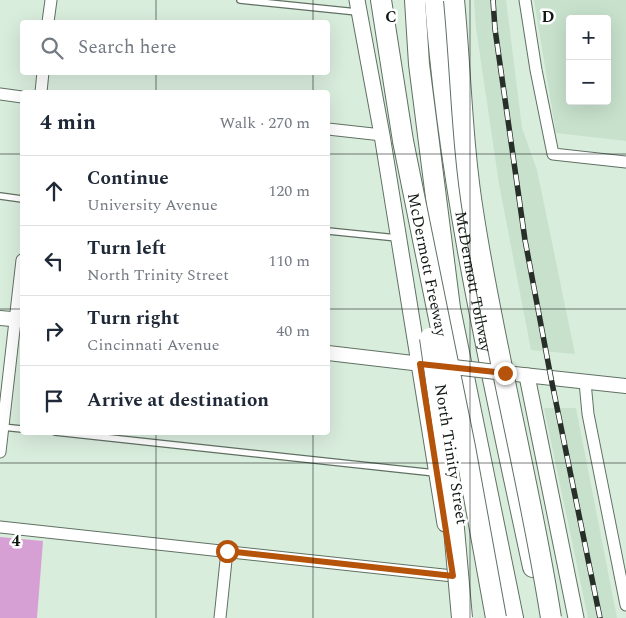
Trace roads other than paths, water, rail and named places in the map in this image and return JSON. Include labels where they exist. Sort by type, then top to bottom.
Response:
[{"type":"highway","name":"McDermott Freeway","points":[[382,0],[403,141],[465,446],[496,618]]},
{"type":"highway","points":[[400,0],[419,64]]},
{"type":"highway","name":"McDermott Tollway","points":[[415,0],[419,64],[450,308],[513,618]]},
{"type":"highway","points":[[440,1],[460,70],[464,141],[473,217],[498,351],[533,512],[551,618]]},
{"type":"highway","name":"McDermott Tollway","points":[[440,1],[449,131],[468,256],[542,618]]},
{"type":"highway","points":[[403,141],[449,473],[463,618]]},
{"type":"highway","points":[[453,576],[463,618]]},
{"type":"main road","name":"North Trinity Street","points":[[358,6],[382,135],[420,364],[458,618]]},
{"type":"main road","points":[[527,376],[576,618]]},
{"type":"street","points":[[48,20],[51,0]]},
{"type":"street","points":[[525,0],[536,70],[553,154],[626,162]]},
{"type":"street","points":[[41,90],[43,75]]},
{"type":"street","points":[[0,94],[20,97]]},
{"type":"street","points":[[330,129],[382,135]]},
{"type":"street","points":[[0,452],[2,427],[19,320],[20,300]]},
{"type":"street","points":[[0,318],[19,320]]},
{"type":"street","points":[[330,353],[626,386]]},
{"type":"street","points":[[585,382],[588,414],[626,605]]},
{"type":"street","points":[[0,527],[453,576]]},
{"type":"street","points":[[220,618],[227,551]]},
{"type":"lane","points":[[240,0],[358,6]]},
{"type":"lane","points":[[0,196],[20,199]]},
{"type":"lane","points":[[330,231],[399,238]]},
{"type":"lane","points":[[2,427],[20,429]]},
{"type":"lane","points":[[83,435],[437,473]]},
{"type":"railway","points":[[493,0],[495,29],[525,240],[600,618]]}]
